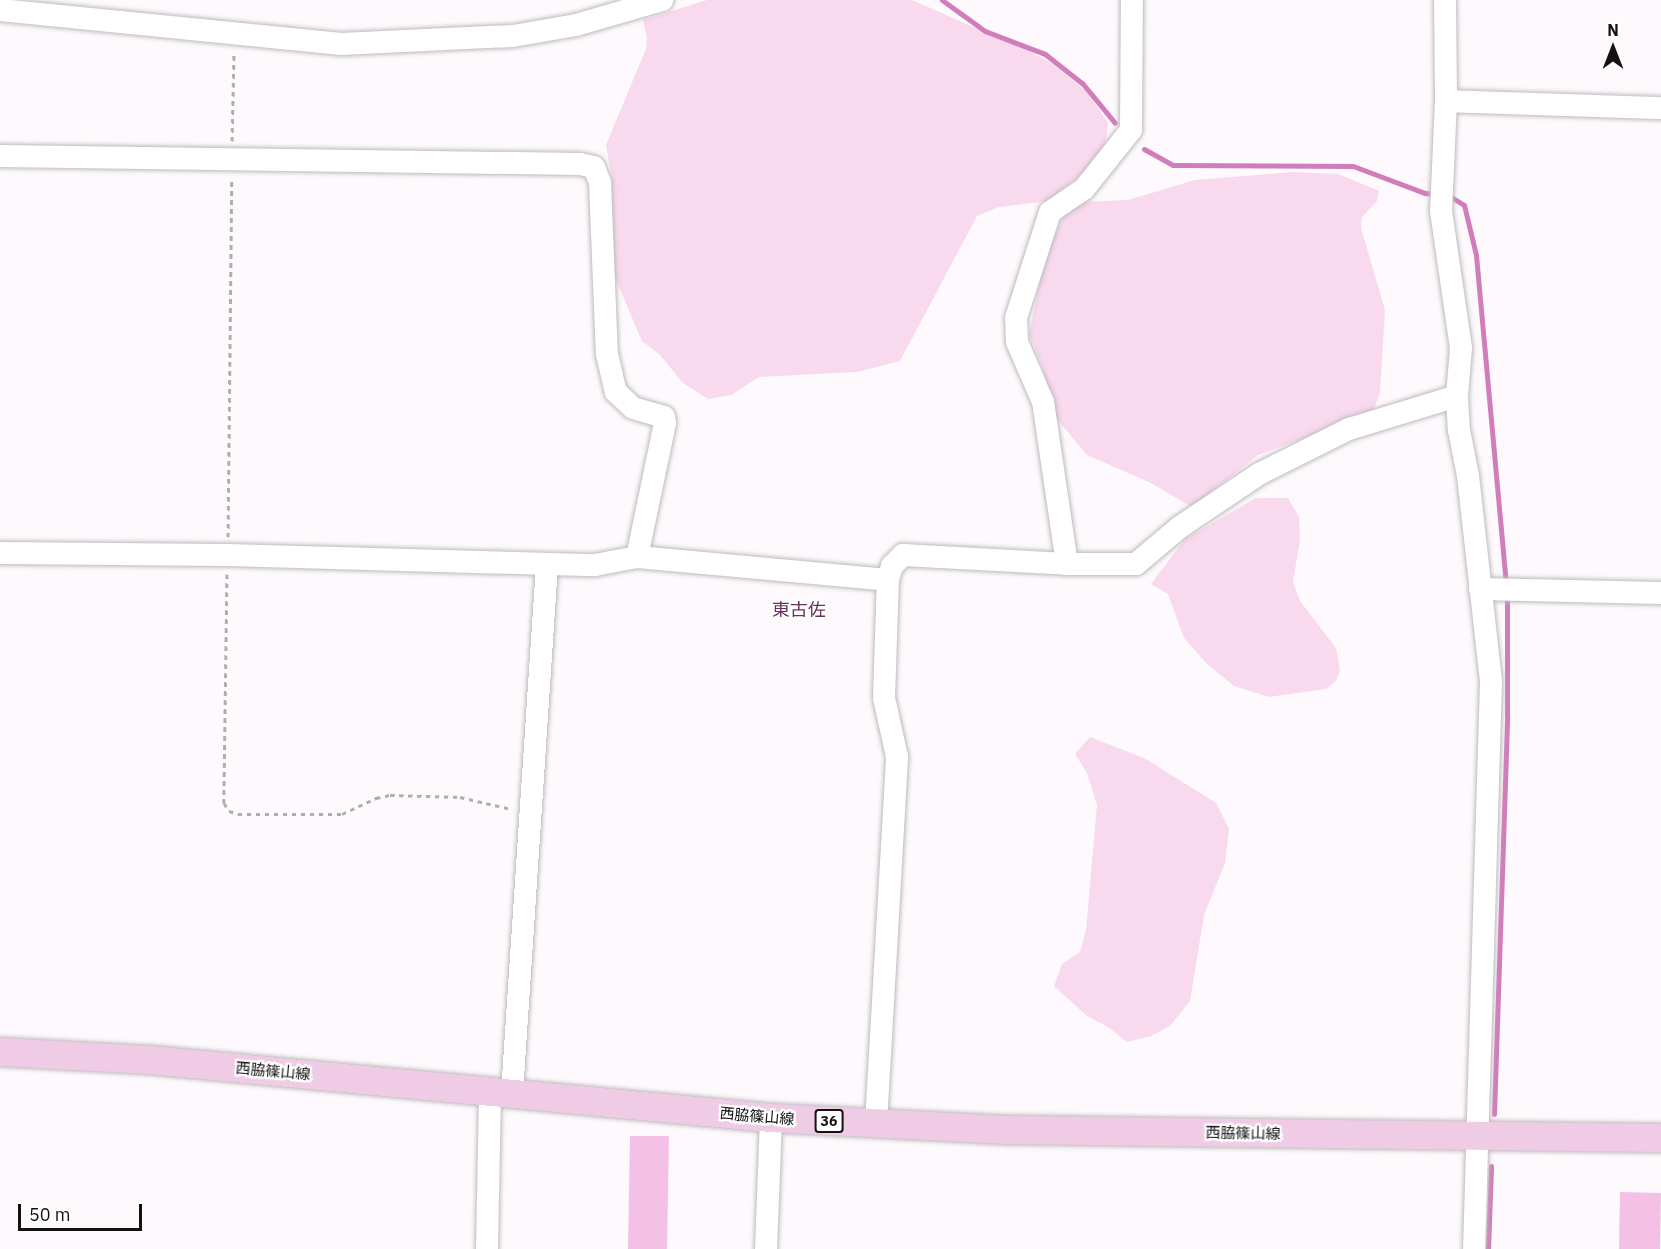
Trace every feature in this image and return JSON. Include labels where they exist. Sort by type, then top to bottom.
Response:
[{"type":"main road","name":"西脇篠山線","points":[[0,1052],[150,1060],[771,1118],[876,1124],[1012,1130],[1661,1138]]},
{"type":"street","points":[[0,10],[341,44],[513,36],[576,25],[662,0]]},
{"type":"street","points":[[1067,564],[1043,402],[1017,342],[1016,318],[1050,212],[1084,189],[1131,130],[1132,0]]},
{"type":"street","points":[[1445,0],[1446,101],[1441,210],[1461,348],[1457,396],[1491,681],[1474,1249]]},
{"type":"street","points":[[1446,101],[1661,108]]},
{"type":"street","points":[[0,156],[580,164],[594,167],[600,183],[608,354],[616,392],[633,408],[664,417],[665,423],[637,557]]},
{"type":"street","points":[[876,1124],[897,757],[884,698],[888,580],[892,566],[903,555],[1067,564],[1136,564],[1180,527],[1259,474],[1349,429],[1457,396]]},
{"type":"street","points":[[0,553],[228,555],[595,565],[637,557],[888,580]]},
{"type":"street","points":[[487,1249],[530,814],[548,564]]},
{"type":"street","points":[[1480,589],[1661,593]]},
{"type":"street","points":[[766,1249],[771,1118]]},
{"type":"path","points":[[235,35],[224,803],[229,811],[238,814],[342,814],[376,798],[390,795],[460,797],[530,814]]},
{"type":"shaded area","points":[[707,0],[912,0],[1053,64],[1087,92],[1108,123],[1104,157],[1047,201],[999,207],[977,216],[900,361],[857,372],[759,377],[731,395],[708,399],[683,383],[660,355],[642,341],[610,266],[612,178],[606,145],[646,49],[647,38],[643,20]]},
{"type":"shaded area","points":[[1293,172],[1338,174],[1379,191],[1377,201],[1362,217],[1361,228],[1385,310],[1380,392],[1373,412],[1258,455],[1192,507],[1151,483],[1087,455],[1057,419],[1042,366],[1029,334],[1045,256],[1065,213],[1083,202],[1128,200],[1195,180]]},
{"type":"shaded area","points":[[1256,498],[1288,498],[1299,517],[1300,539],[1293,582],[1300,601],[1336,648],[1340,670],[1336,681],[1326,689],[1269,697],[1234,686],[1208,665],[1184,638],[1168,594],[1151,584],[1185,539]]},
{"type":"shaded area","points":[[1090,737],[1146,759],[1216,803],[1229,829],[1225,863],[1204,915],[1190,1001],[1170,1026],[1151,1036],[1127,1042],[1108,1027],[1087,1016],[1054,986],[1062,964],[1080,952],[1086,930],[1097,805],[1087,773],[1075,754]]},
{"type":"building","points":[[630,1136],[669,1136],[667,1249],[628,1249]]},
{"type":"building","points":[[1620,1192],[1661,1193],[1660,1249],[1619,1249]]},
{"type":"waterway","points":[[942,0],[985,31],[1045,54],[1083,84],[1115,123]]},
{"type":"waterway","points":[[1144,149],[1173,165],[1353,166],[1425,193],[1435,194]]},
{"type":"waterway","points":[[1448,195],[1464,205],[1476,255],[1506,585]]},
{"type":"waterway","points":[[1494,1114],[1507,716],[1507,594]]},
{"type":"waterway","points":[[1488,1249],[1491,1166]]},
{"type":"district","name":"東古佐","points":[[799,610]]}]
